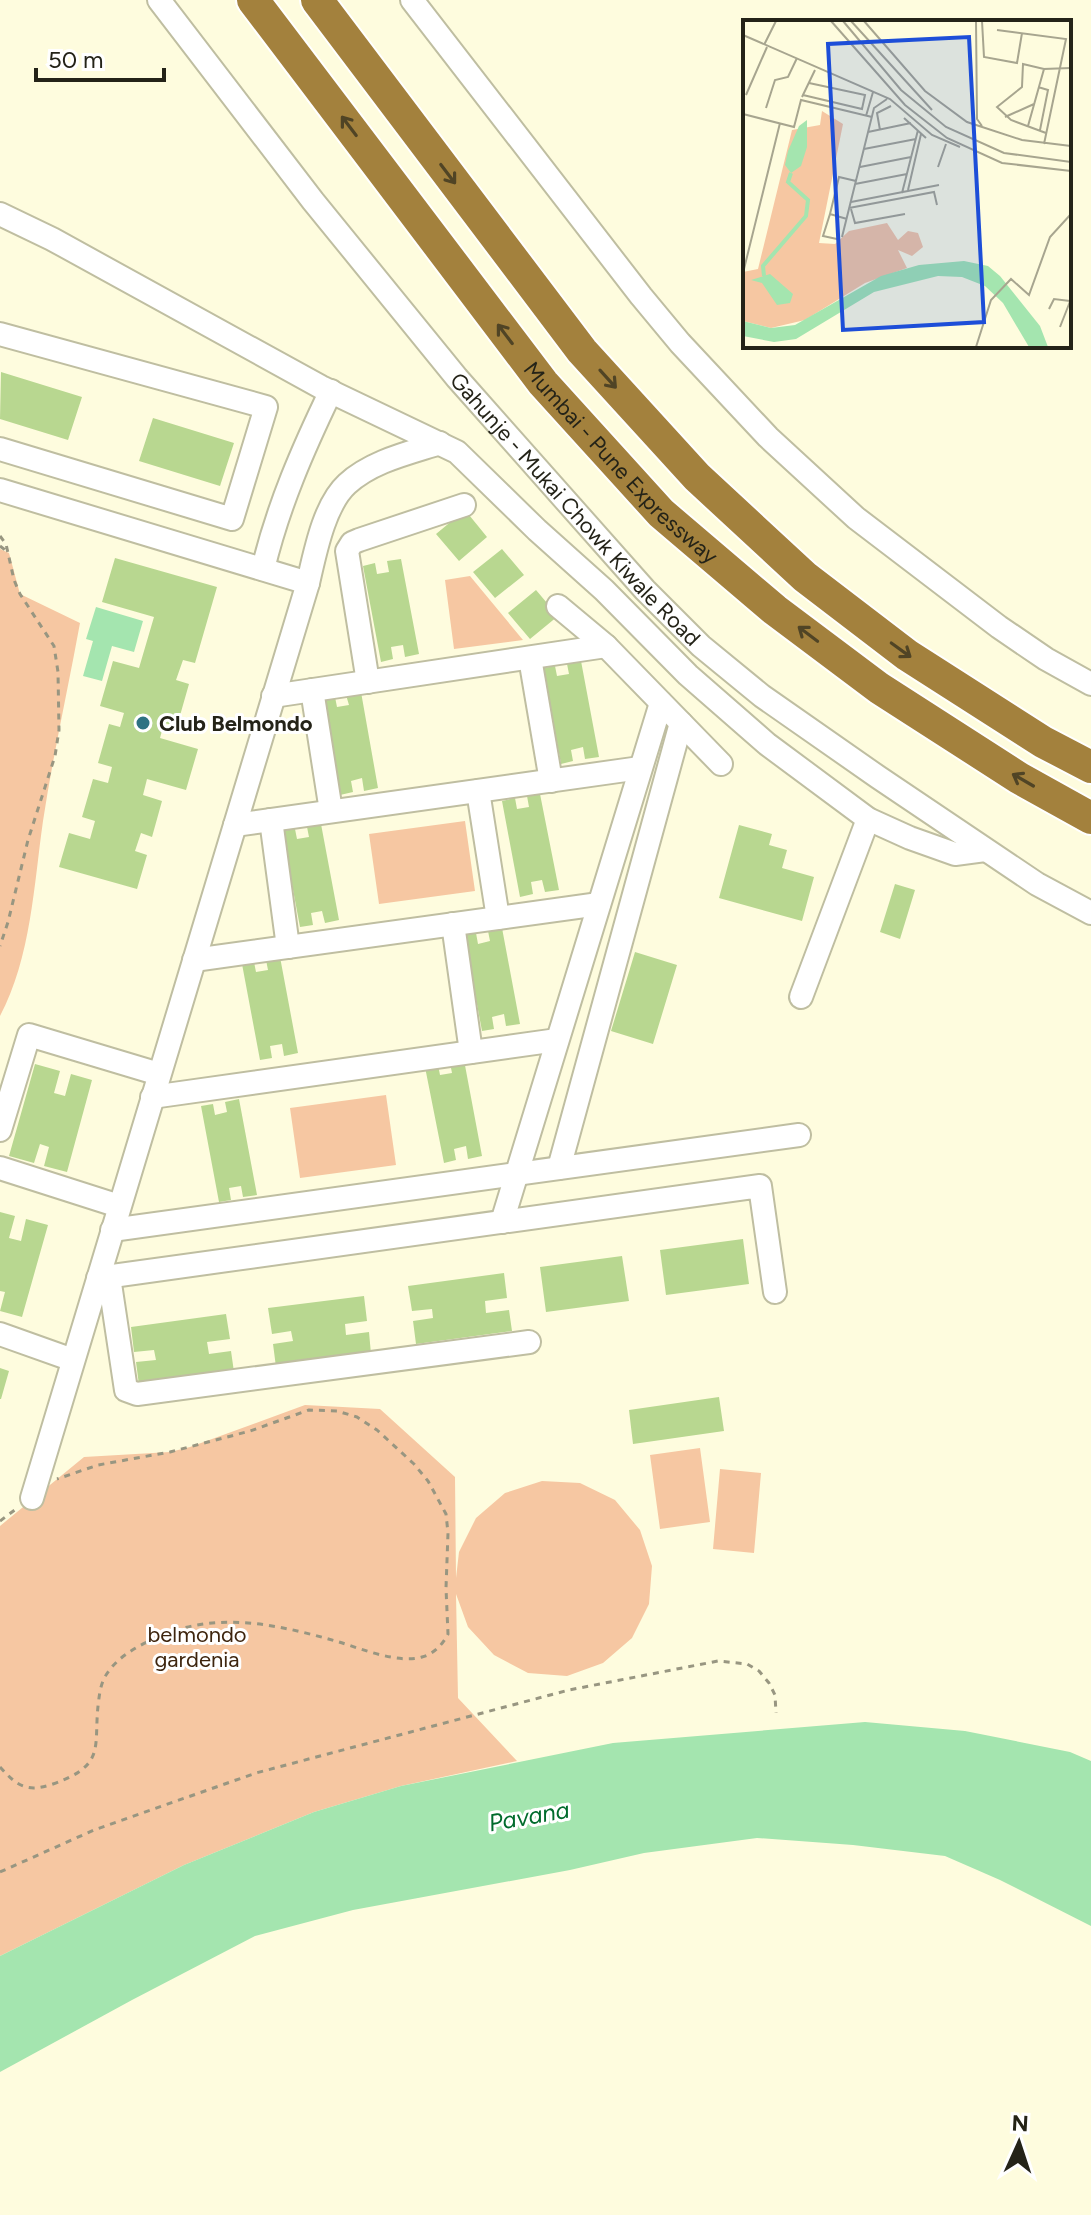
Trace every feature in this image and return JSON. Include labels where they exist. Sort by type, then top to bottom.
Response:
[{"type":"highway","name":"Mumbai - Pune Expressway","points":[[253,0],[543,383],[661,513],[775,610],[879,688],[1019,778],[1091,818]]},
{"type":"highway","name":"Mumbai - Pune Expressway","points":[[317,0],[582,351],[697,477],[805,577],[907,655],[1043,742],[1091,767]]},
{"type":"street","name":"Gahunje - Mukai Chowk Kiwale Road","points":[[159,0],[313,201],[457,378],[645,590],[701,646],[762,696],[985,850],[1037,884],[1091,913]]},
{"type":"street","points":[[412,0],[641,296],[680,343],[768,437],[856,518],[904,555],[1034,651],[1091,684]]},
{"type":"street","points":[[0,214],[52,239],[331,391],[457,452],[604,590],[688,675],[755,734],[868,819],[955,854],[985,850]]},
{"type":"street","points":[[0,334],[266,407],[232,519],[0,449]]},
{"type":"street","points":[[263,569],[286,491],[331,391]]},
{"type":"street","points":[[32,1498],[73,1360],[103,1278],[119,1206],[329,512],[346,484],[393,458],[440,443]]},
{"type":"street","points":[[0,490],[308,583]]},
{"type":"street","points":[[368,682],[347,551],[352,543],[359,540],[464,505]]},
{"type":"street","points":[[558,606],[606,646],[721,764]]},
{"type":"street","points":[[273,696],[606,646]]},
{"type":"street","points":[[530,658],[551,781]]},
{"type":"street","points":[[312,690],[331,811]]},
{"type":"street","points":[[502,1222],[661,703]]},
{"type":"street","points":[[559,1168],[681,723]]},
{"type":"street","points":[[235,825],[640,768]]},
{"type":"street","points":[[478,791],[498,918]]},
{"type":"street","points":[[801,997],[868,819]]},
{"type":"street","points":[[271,820],[288,947]]},
{"type":"street","points":[[194,960],[599,904]]},
{"type":"street","points":[[453,924],[471,1052]]},
{"type":"street","points":[[0,1130],[29,1035],[159,1074]]},
{"type":"street","points":[[152,1097],[557,1040]]},
{"type":"street","points":[[112,1230],[799,1135]]},
{"type":"street","points":[[0,1168],[119,1206]]},
{"type":"street","points":[[103,1278],[760,1186],[775,1292]]},
{"type":"street","points":[[103,1278],[126,1390],[137,1394],[529,1342]]},
{"type":"street","points":[[0,1334],[73,1360]]},
{"type":"path","points":[[0,536],[6,544],[20,594],[54,646],[57,656],[59,730],[55,756],[28,840],[0,946]]},
{"type":"path","points":[[0,548],[9,553]]},
{"type":"path","points":[[0,1521],[49,1483],[80,1469],[170,1452],[250,1431],[309,1410],[337,1411],[357,1417],[377,1430],[428,1481],[446,1514],[448,1533],[448,1634],[435,1652],[407,1659],[254,1623],[230,1621],[181,1629],[151,1639],[129,1652],[105,1677],[97,1709],[94,1755],[80,1773],[36,1788],[23,1787],[12,1781],[0,1767]]},
{"type":"path","points":[[0,1872],[94,1830],[256,1773],[569,1690],[718,1661],[747,1664],[759,1671],[769,1683],[775,1695],[776,1713]]},
{"type":"green space","points":[[0,549],[9,553],[20,594],[80,623],[47,796],[25,945],[19,970],[0,1016]]},
{"type":"green space","points":[[470,576],[523,640],[454,649],[445,580]]},
{"type":"green space","points":[[465,821],[475,891],[379,904],[369,834]]},
{"type":"green space","points":[[386,1095],[396,1165],[300,1178],[290,1108]]},
{"type":"green space","name":"belmondo gardenia","points":[[305,1405],[380,1409],[455,1477],[456,1578],[459,1552],[476,1518],[505,1493],[542,1481],[580,1483],[615,1500],[640,1530],[652,1566],[649,1604],[632,1638],[603,1663],[567,1676],[528,1673],[494,1655],[468,1627],[456,1594],[458,1698],[517,1761],[401,1786],[314,1812],[184,1865],[0,1956],[0,1526],[84,1457],[170,1452]]},
{"type":"green space","points":[[700,1448],[710,1522],[660,1529],[650,1455]]},
{"type":"green space","points":[[720,1469],[761,1473],[754,1553],[713,1549]]},
{"type":"water","points":[[96,607],[143,621],[134,652],[112,646],[102,681],[83,676],[93,641],[86,639]]},
{"type":"water","name":"Pavana","points":[[865,1722],[965,1731],[1070,1752],[1091,1761],[1091,1926],[945,1856],[757,1838],[644,1853],[570,1870],[353,1910],[255,1936],[0,2072],[0,1956],[184,1865],[314,1812],[401,1786],[613,1743]]},
{"type":"building","points":[[1,372],[82,397],[68,440],[0,419]]},
{"type":"building","points":[[153,418],[234,443],[220,486],[139,461]]},
{"type":"building","points":[[465,510],[487,537],[459,561],[436,534]]},
{"type":"building","points":[[502,549],[524,575],[495,598],[473,572]]},
{"type":"building","name":"Club Belmondo","points":[[115,558],[217,587],[195,663],[183,660],[176,680],[189,684],[177,726],[164,723],[160,738],[198,749],[186,790],[147,779],[143,795],[162,801],[152,837],[141,833],[135,851],[147,855],[137,889],[59,867],[69,833],[90,839],[95,821],[82,817],[93,779],[108,783],[112,767],[98,763],[109,724],[120,727],[124,713],[100,706],[113,661],[139,668],[154,617],[102,602]]},
{"type":"building","points":[[401,559],[419,654],[405,657],[403,645],[391,647],[393,659],[381,662],[363,566],[375,563],[377,574],[389,572],[387,561]]},
{"type":"building","points":[[536,590],[558,616],[530,639],[508,613]]},
{"type":"building","points":[[581,661],[599,757],[585,759],[583,747],[571,750],[573,761],[561,764],[543,668],[555,666],[557,676],[569,674],[567,664]]},
{"type":"building","points":[[361,692],[378,788],[364,791],[362,778],[351,781],[353,792],[340,795],[322,699],[335,697],[337,707],[349,705],[346,695]]},
{"type":"building","points":[[540,794],[559,890],[545,892],[542,880],[531,882],[533,894],[520,897],[502,801],[515,798],[517,809],[529,807],[527,796]]},
{"type":"building","points":[[321,824],[339,920],[325,923],[322,911],[311,913],[313,925],[300,927],[282,831],[295,829],[297,839],[309,837],[307,827]]},
{"type":"building","points":[[739,825],[772,834],[769,845],[787,850],[782,868],[814,877],[802,921],[719,898]]},
{"type":"building","points":[[895,884],[915,890],[900,939],[880,932]]},
{"type":"building","points":[[502,928],[520,1024],[506,1026],[504,1014],[492,1017],[494,1029],[482,1031],[464,935],[476,933],[478,944],[490,941],[488,931]]},
{"type":"building","points":[[635,952],[677,965],[653,1044],[611,1031]]},
{"type":"building","points":[[280,957],[298,1053],[284,1056],[282,1044],[270,1046],[272,1058],[260,1060],[242,964],[254,962],[256,972],[268,970],[266,960]]},
{"type":"building","points":[[464,1060],[482,1156],[468,1159],[466,1146],[454,1149],[456,1160],[444,1163],[425,1067],[438,1065],[440,1075],[452,1073],[450,1063]]},
{"type":"building","points":[[35,1064],[60,1071],[54,1093],[65,1096],[71,1074],[92,1080],[67,1172],[44,1166],[49,1147],[40,1144],[34,1163],[9,1156]]},
{"type":"building","points":[[239,1099],[257,1195],[243,1197],[241,1186],[229,1188],[231,1200],[219,1202],[201,1106],[213,1104],[215,1115],[227,1112],[225,1102]]},
{"type":"building","points":[[0,1212],[15,1216],[9,1238],[21,1241],[26,1219],[48,1225],[22,1317],[0,1311],[5,1292],[0,1291]]},
{"type":"building","points":[[743,1239],[749,1284],[666,1295],[660,1250]]},
{"type":"building","points":[[622,1256],[629,1301],[546,1312],[540,1267]]},
{"type":"building","points":[[504,1273],[507,1298],[485,1301],[486,1313],[509,1310],[512,1331],[416,1344],[413,1321],[433,1318],[432,1309],[412,1311],[408,1286]]},
{"type":"building","points":[[364,1296],[367,1321],[345,1324],[346,1335],[369,1332],[371,1354],[276,1367],[273,1344],[293,1341],[291,1331],[272,1334],[268,1308]]},
{"type":"building","points":[[226,1314],[230,1339],[207,1342],[209,1354],[231,1351],[234,1372],[139,1385],[136,1362],[156,1360],[154,1350],[134,1352],[131,1327]]},
{"type":"building","points":[[0,1368],[9,1371],[1,1399],[0,1399]]},
{"type":"building","points":[[719,1397],[724,1431],[633,1444],[629,1410]]},
{"type":"place","name":"Club Belmondo","points":[[143,723]]}]
